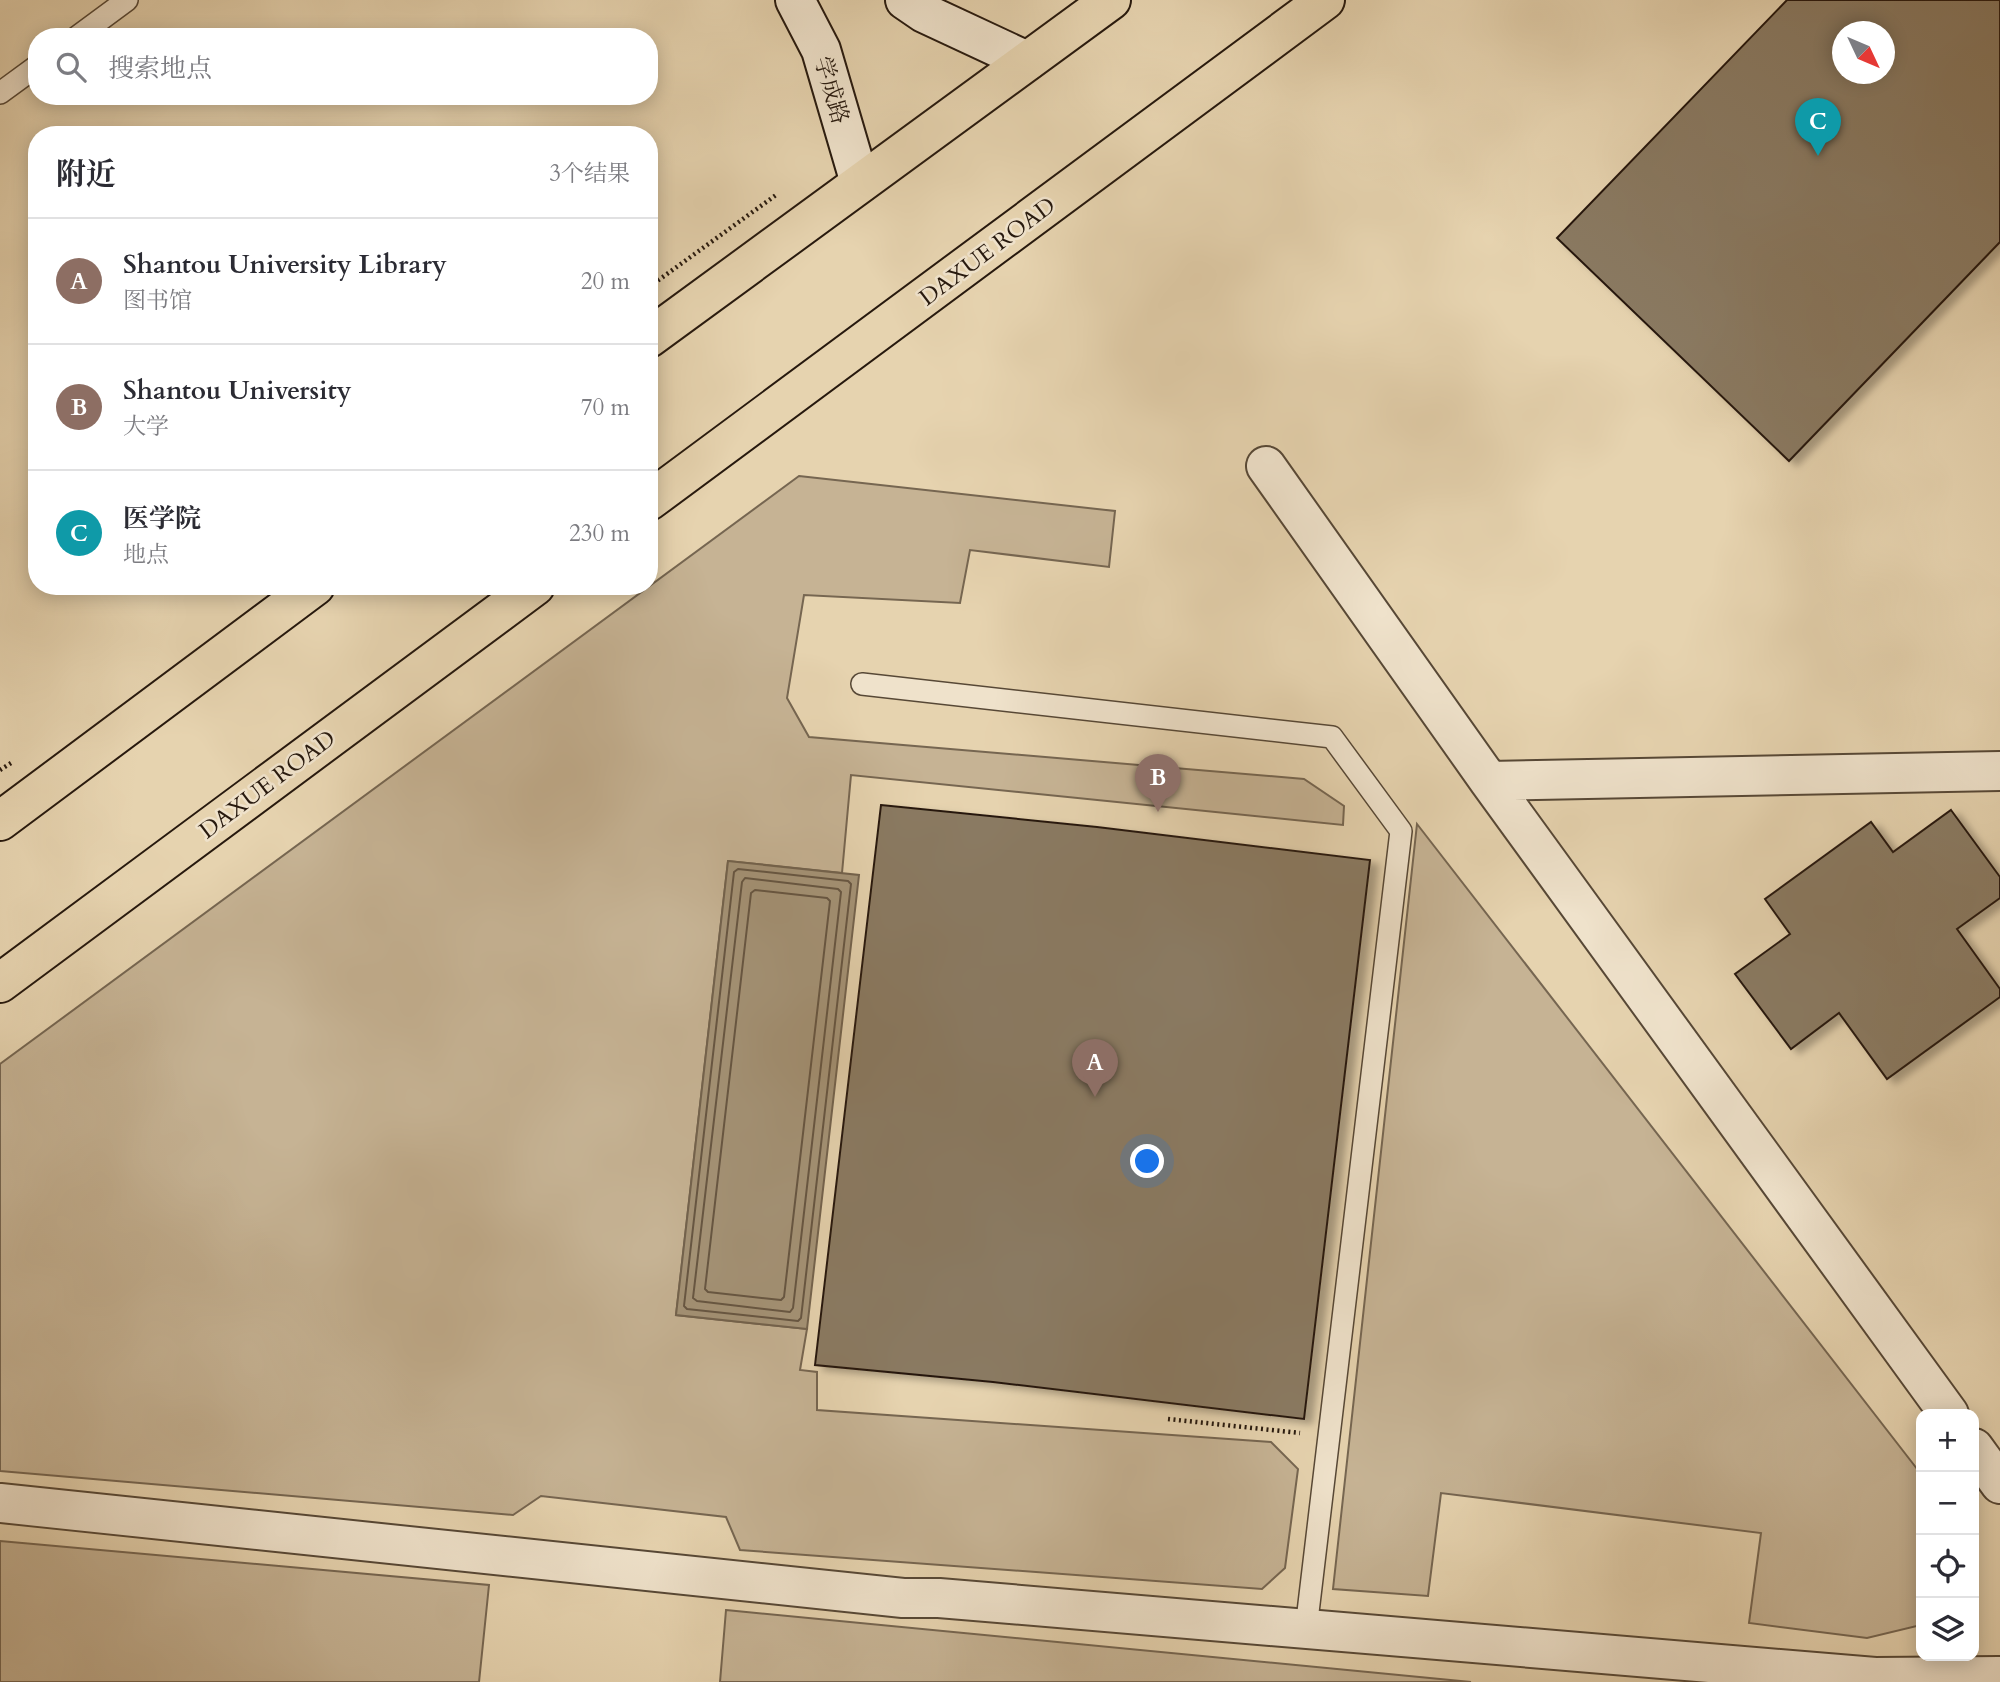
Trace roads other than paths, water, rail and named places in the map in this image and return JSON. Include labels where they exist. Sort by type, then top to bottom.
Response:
[{"type":"highway","points":[[658,331],[1111,0]]},
{"type":"highway","name":"DAXUE ROAD","points":[[658,494],[1325,0]]},
{"type":"highway","points":[[0,821],[303,595]]},
{"type":"highway","name":"DAXUE ROAD","points":[[0,983],[523,595]]},
{"type":"street","name":"学成路","points":[[795,0],[821,50],[860,183]]},
{"type":"street","points":[[905,0],[924,13],[1027,61]]},
{"type":"street","points":[[1266,466],[1489,780],[1945,1409]]},
{"type":"street","points":[[1489,780],[2000,771]]},
{"type":"street","points":[[1979,1455],[2000,1485]]},
{"type":"street","points":[[0,1503],[903,1598],[939,1598],[1306,1629],[1810,1672],[1872,1680],[2000,1676]]},
{"type":"lane","points":[[89,28],[127,0]]},
{"type":"lane","points":[[0,93],[28,73]]},
{"type":"lane","points":[[862,684],[1332,737],[1401,831],[1306,1629]]},
{"type":"water","points":[[728,861],[859,875],[807,1329],[676,1315]]},
{"type":"place","name":"医学院","points":[[1818,156]]},
{"type":"place","name":"Shantou University","points":[[1158,812]]},
{"type":"place","name":"Shantou University Library","points":[[1095,1097]]}]
